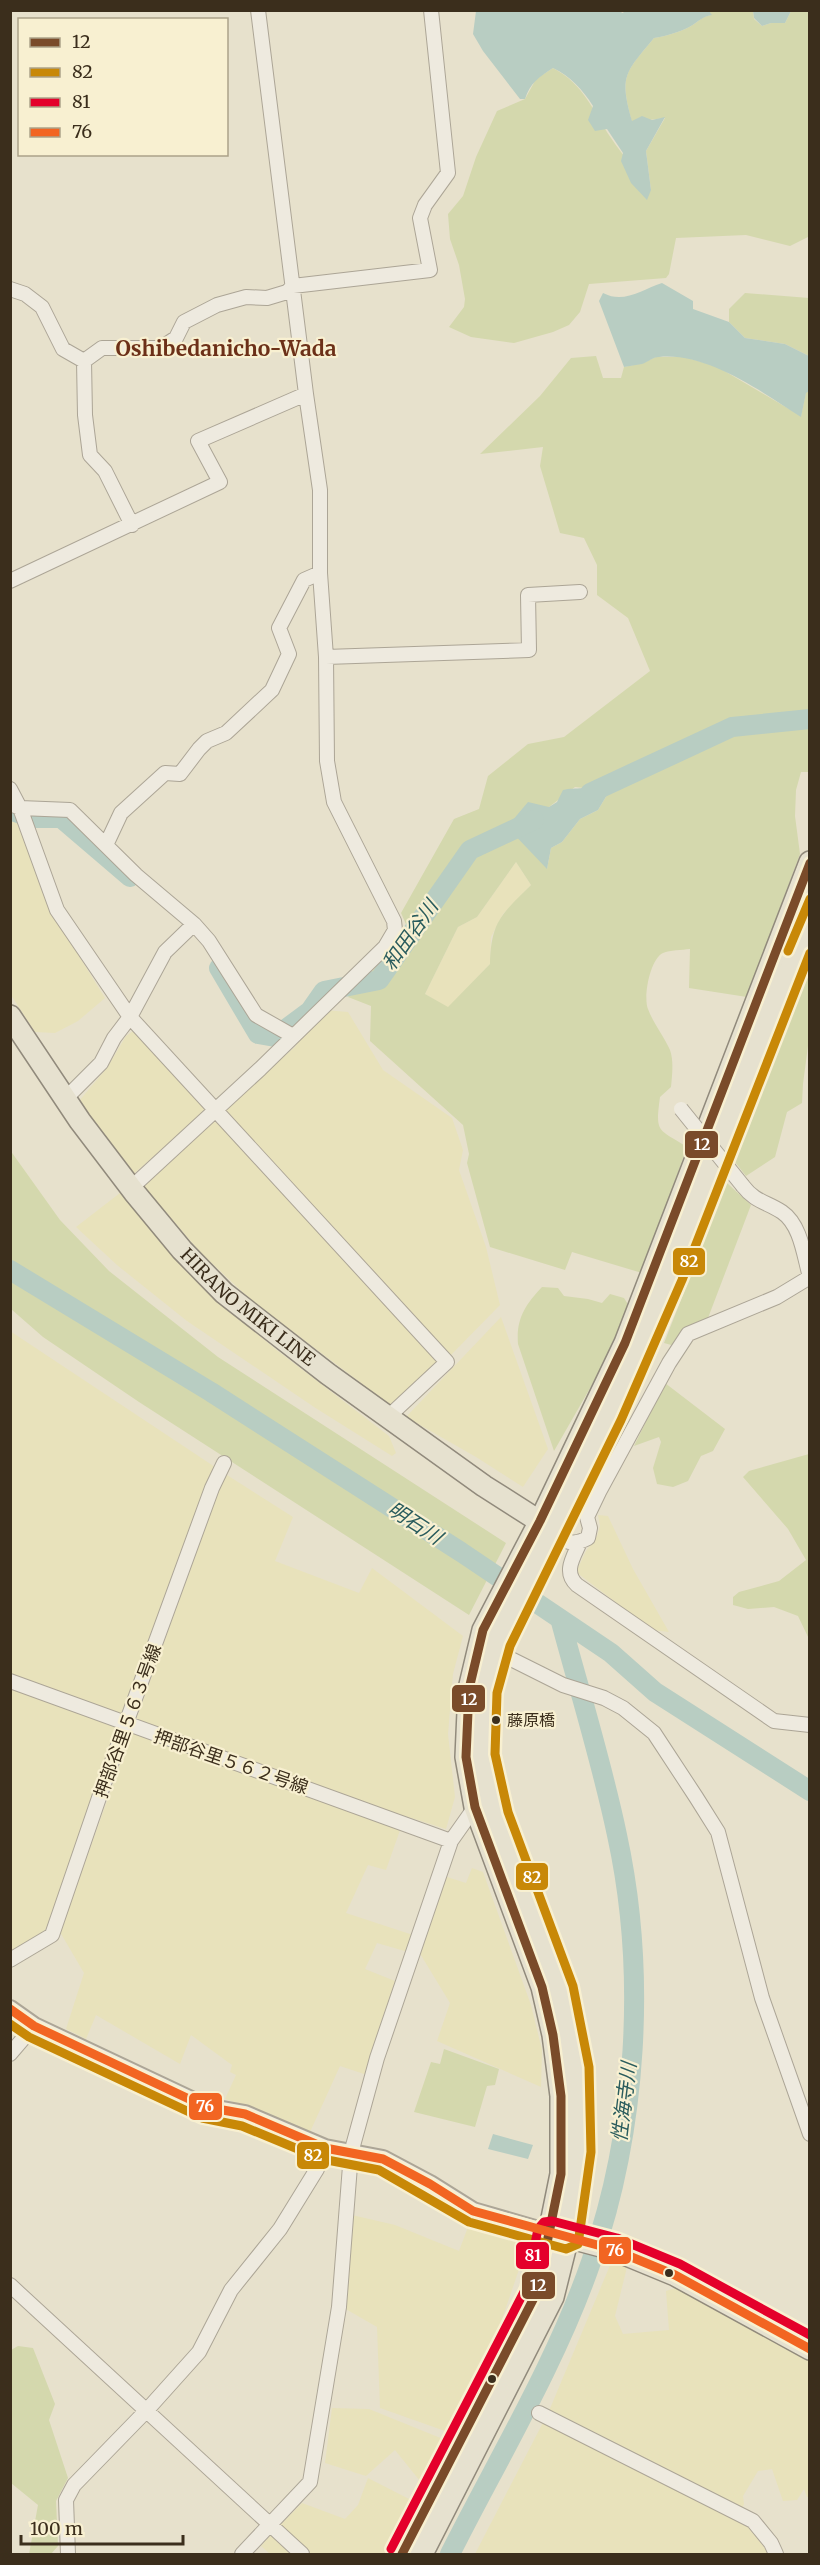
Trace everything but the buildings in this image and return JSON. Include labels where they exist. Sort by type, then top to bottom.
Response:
[{"type":"main road","points":[[402,2554],[537,2292],[568,2237],[561,2174],[561,2096],[553,2035],[542,1987],[475,1807],[466,1757],[469,1689],[546,1525],[625,1342],[809,865]]},
{"type":"main road","points":[[546,1525],[610,1415],[671,1275],[810,919]]},
{"type":"main road","name":"HIRANO MIKI LINE","points":[[10,1016],[80,1121],[182,1250],[224,1293],[388,1417],[484,1486],[546,1525]]},
{"type":"main road","points":[[422,2554],[553,2297],[568,2237],[579,2151],[577,2068],[561,1989],[496,1815],[483,1755],[485,1691],[492,1641]]},
{"type":"main road","points":[[568,2237],[612,2248],[675,2275],[810,2349]]},
{"type":"street","points":[[132,1188],[385,947],[395,930],[394,921],[380,891],[334,802],[327,761],[326,657],[320,573],[320,490],[258,10]]},
{"type":"street","points":[[84,361],[102,348],[161,348],[176,338],[184,322],[217,305],[246,297],[267,298],[287,292],[293,286],[430,270],[420,218],[425,205],[448,173],[431,10]]},
{"type":"street","points":[[10,289],[25,294],[42,307],[63,349],[84,361]]},
{"type":"street","points":[[84,361],[85,415],[90,455],[105,471],[132,525]]},
{"type":"street","points":[[10,581],[220,482],[198,441],[306,394]]},
{"type":"street","points":[[106,845],[121,813],[165,773],[180,774],[207,741],[226,733],[272,690],[289,654],[279,628],[304,580],[320,573]]},
{"type":"street","points":[[326,657],[529,650],[528,595],[580,592]]},
{"type":"street","points":[[10,789],[57,910],[130,1017],[447,1362],[388,1417]]},
{"type":"street","points":[[15,806],[70,810],[136,875],[194,924],[209,941],[256,1015],[293,1036]]},
{"type":"street","points":[[66,1098],[101,1063],[114,1038],[130,1017],[165,952],[194,924]]},
{"type":"street","points":[[546,1525],[561,1540],[571,1544],[588,1538],[590,1528],[587,1517],[599,1491],[669,1363],[688,1334],[777,1296],[810,1277],[799,1234],[784,1213],[752,1197],[681,1109]]},
{"type":"street","name":"押部谷里５６３号線","points":[[10,1960],[52,1935],[212,1488],[224,1463]]},
{"type":"street","points":[[580,1542],[568,1571],[571,1579],[578,1585],[774,1721],[810,1725]]},
{"type":"street","points":[[492,1641],[563,1685],[604,1698],[623,1708],[654,1732],[718,1832],[762,1998],[810,2134]]},
{"type":"street","name":"押部谷里５６２号線","points":[[10,1682],[452,1841]]},
{"type":"street","points":[[242,2554],[310,2482],[339,2307],[351,2153],[377,2058],[452,1841],[475,1807]]},
{"type":"street","points":[[10,2009],[34,2026],[206,2107],[245,2114],[325,2148],[383,2158],[473,2211],[568,2237]]},
{"type":"street","points":[[10,2054],[34,2026]]},
{"type":"street","points":[[68,2554],[66,2500],[75,2485],[199,2352],[231,2290],[280,2229],[317,2169],[325,2148]]},
{"type":"street","points":[[10,2285],[302,2554]]},
{"type":"street","points":[[538,2413],[753,2521],[771,2543],[776,2554]]},
{"type":"shaded area","points":[[625,10],[709,11],[712,15],[682,30],[654,38],[636,59],[627,76],[626,94],[632,121],[642,116],[652,120],[665,117],[646,151],[651,190],[647,200],[631,183],[621,161],[623,153],[607,129],[595,131],[588,120],[593,106],[576,84],[553,68],[536,81],[525,99],[520,99],[483,51],[473,34],[476,11],[618,11],[623,13]]},
{"type":"shaded area","points":[[753,10],[791,11],[785,23],[771,23],[762,26],[754,18]]},
{"type":"shaded area","points":[[662,283],[693,301],[693,309],[729,322],[745,338],[785,344],[809,356],[809,391],[806,393],[801,417],[752,386],[715,367],[696,361],[677,357],[659,357],[642,364],[624,367],[599,301],[603,293],[625,297]]},
{"type":"shaded area","points":[[612,780],[613,785],[598,810],[580,819],[562,842],[551,848],[547,869],[507,827],[528,802],[549,807],[557,802],[563,790],[587,788]]},
{"type":"shaded area","points":[[10,816],[14,817],[24,837],[53,914],[105,998],[78,1021],[55,1033],[35,1032],[11,995]]},
{"type":"shaded area","points":[[516,862],[531,885],[503,914],[491,937],[490,964],[448,1008],[425,994],[458,927],[477,917]]},
{"type":"shaded area","points":[[324,1010],[348,1012],[383,1070],[452,1118],[463,1150],[459,1170],[486,1247],[500,1305],[450,1356],[221,1110],[295,1047],[304,1031]]},
{"type":"shaded area","points":[[136,1029],[203,1105],[204,1112],[130,1177],[78,1102],[107,1068],[126,1036]]},
{"type":"shaded area","points":[[209,1121],[218,1123],[439,1362],[393,1407],[252,1301],[201,1253],[141,1183]]},
{"type":"shaded area","points":[[120,1193],[181,1266],[208,1292],[274,1348],[389,1436],[396,1453],[392,1456],[314,1407],[187,1321],[117,1265],[76,1227]]},
{"type":"shaded area","points":[[501,1317],[548,1449],[523,1487],[406,1417]]},
{"type":"shaded area","points":[[10,1331],[215,1467],[206,1486],[44,1934],[10,1952]]},
{"type":"shaded area","points":[[227,1475],[293,1517],[275,1561],[359,1593],[372,1568],[463,1636],[453,1674],[448,1734],[455,1797],[446,1829],[405,1816],[386,1870],[368,1865],[346,1913],[413,1935],[408,1952],[377,1943],[365,1969],[395,1981],[367,2075],[340,2066],[310,2132],[268,2113],[225,2099],[236,2075],[230,2072],[232,2065],[191,2035],[180,2064],[96,2015],[86,2039],[66,2029],[84,1973],[60,1932],[219,1489]]},
{"type":"shaded area","points":[[598,1515],[608,1516],[633,1569],[669,1632],[652,1630],[576,1572],[586,1551],[597,1536],[600,1526]]},
{"type":"shaded area","points":[[472,1868],[483,1872],[531,2005],[542,2050],[541,2087],[437,2041],[450,2003],[419,1952],[444,1876],[466,1883]]},
{"type":"shaded area","points":[[493,2134],[533,2145],[528,2159],[488,2149]]},
{"type":"shaded area","points":[[352,2215],[395,2225],[459,2251],[471,2219],[529,2240],[497,2334],[445,2431],[380,2408],[377,2327],[344,2308]]},
{"type":"shaded area","points":[[611,2263],[627,2267],[615,2316],[623,2334],[669,2330],[666,2291],[675,2288],[809,2357],[809,2497],[804,2489],[797,2500],[783,2501],[772,2469],[758,2471],[743,2496],[744,2504],[737,2520],[751,2528],[769,2554],[475,2554],[549,2411]]},
{"type":"shaded area","points":[[332,2408],[369,2409],[443,2439],[420,2481],[395,2450],[366,2476],[325,2463]]},
{"type":"shaded area","points":[[368,2478],[413,2501],[386,2554],[311,2554],[280,2525],[302,2503],[345,2519],[358,2505]]},
{"type":"shaded area","points":[[271,2535],[291,2554],[270,2554],[261,2546]]},
{"type":"green space","points":[[709,11],[753,11],[754,19],[762,26],[771,23],[785,23],[791,11],[809,11],[810,236],[790,246],[746,235],[676,238],[669,274],[666,278],[589,284],[580,312],[569,325],[514,343],[471,337],[449,327],[464,307],[465,299],[459,265],[450,239],[448,214],[463,196],[476,157],[497,111],[525,99],[536,79],[553,68],[564,74],[580,90],[616,145],[651,190],[646,151],[665,118],[632,122],[626,94],[627,76],[636,59],[654,38],[687,28],[711,15]]},
{"type":"green space","points":[[745,293],[809,298],[809,356],[785,344],[745,338],[729,322],[729,309]]},
{"type":"green space","points":[[596,356],[603,378],[621,378],[624,367],[643,363],[656,357],[684,357],[716,366],[801,416],[806,392],[809,391],[810,772],[801,772],[796,790],[795,816],[800,854],[747,997],[689,988],[690,949],[663,953],[651,970],[646,996],[648,1009],[670,1050],[672,1064],[671,1087],[660,1097],[659,1124],[664,1133],[687,1147],[642,1273],[572,1252],[565,1270],[490,1247],[467,1163],[469,1154],[463,1125],[370,1041],[371,1006],[348,997],[409,931],[401,913],[454,819],[479,809],[488,776],[528,744],[564,737],[650,671],[628,618],[597,595],[597,565],[584,538],[560,533],[540,466],[543,447],[480,454],[540,396],[571,358]],"holes":[[[604,781],[613,785],[598,810],[580,819],[562,842],[551,848],[547,869],[549,807],[575,787],[584,788]],[[516,862],[531,885],[500,919],[493,938],[490,964],[448,1007],[425,994],[458,927],[477,917]]]},
{"type":"green space","points":[[809,969],[809,1038],[802,1103],[787,1112],[775,1157],[746,1176],[735,1162]]},
{"type":"green space","points":[[10,1150],[60,1220],[109,1271],[218,1357],[506,1543],[469,1615],[139,1402],[43,1337],[11,1309]]},
{"type":"green space","points":[[727,1183],[751,1205],[708,1318],[685,1329],[675,1346],[664,1343]]},
{"type":"green space","points":[[542,1287],[558,1288],[564,1296],[602,1303],[610,1294],[624,1298],[629,1306],[597,1376],[554,1451],[518,1344],[520,1320],[531,1300]]},
{"type":"green space","points":[[665,1383],[725,1429],[713,1451],[701,1456],[688,1481],[673,1487],[657,1484],[653,1468],[661,1442],[659,1437],[634,1446]]},
{"type":"green space","points":[[810,1454],[809,1639],[798,1616],[774,1607],[748,1609],[733,1605],[733,1597],[739,1592],[779,1581],[806,1560],[788,1529],[743,1477],[749,1471]]},
{"type":"green space","points":[[444,2049],[499,2069],[495,2085],[487,2086],[475,2127],[414,2112],[431,2062],[440,2064]]},
{"type":"green space","points":[[18,2346],[33,2348],[55,2404],[49,2420],[68,2478],[56,2501],[58,2546],[51,2554],[29,2554],[38,2505],[11,2483],[11,2350]]},
{"type":"waterway","name":"和田谷川","points":[[590,793],[732,727],[810,719]]},
{"type":"waterway","name":"和田谷川","points":[[10,810],[32,818],[61,818],[130,877]]},
{"type":"waterway","name":"和田谷川","points":[[219,968],[258,1034],[275,1037],[310,1011],[324,991],[379,980],[470,850],[534,820]]},
{"type":"waterway","name":"明石川","points":[[10,1270],[211,1392],[461,1552],[611,1653],[655,1692],[810,1791]]},
{"type":"waterway","name":"性海寺川","points":[[450,2554],[544,2373],[577,2299],[607,2211],[619,2159],[627,2105],[634,1996],[632,1941],[626,1888],[605,1781],[561,1622]]},
{"type":"transit line","name":"12","points":[[402,2554],[537,2292],[561,2174],[561,2096],[553,2035],[542,1987],[475,1807],[466,1757],[469,1689],[483,1630],[540,1521],[625,1343],[810,863]]},
{"type":"transit line","name":"82","points":[[788,951],[810,899]]},
{"type":"transit line","name":"82","points":[[10,2024],[29,2037],[202,2118],[242,2126],[322,2159],[379,2170],[469,2222],[566,2249],[578,2244],[591,2152],[589,2067],[573,1986],[508,1812],[495,1754],[497,1693],[510,1646],[621,1420],[682,1280],[810,953]]},
{"type":"transit line","name":"76","points":[[10,2009],[34,2026],[206,2107],[245,2114],[325,2148],[383,2159],[430,2184],[473,2211],[612,2249],[675,2275],[810,2349]]},
{"type":"transit line","name":"81","points":[[391,2549],[526,2288],[538,2229],[544,2222],[552,2221],[617,2238],[680,2264],[810,2335]]},
{"type":"place","name":"藤原橋","points":[[496,1720]]},
{"type":"district","name":"Oshibedanicho-Wada","points":[[226,349]]}]
